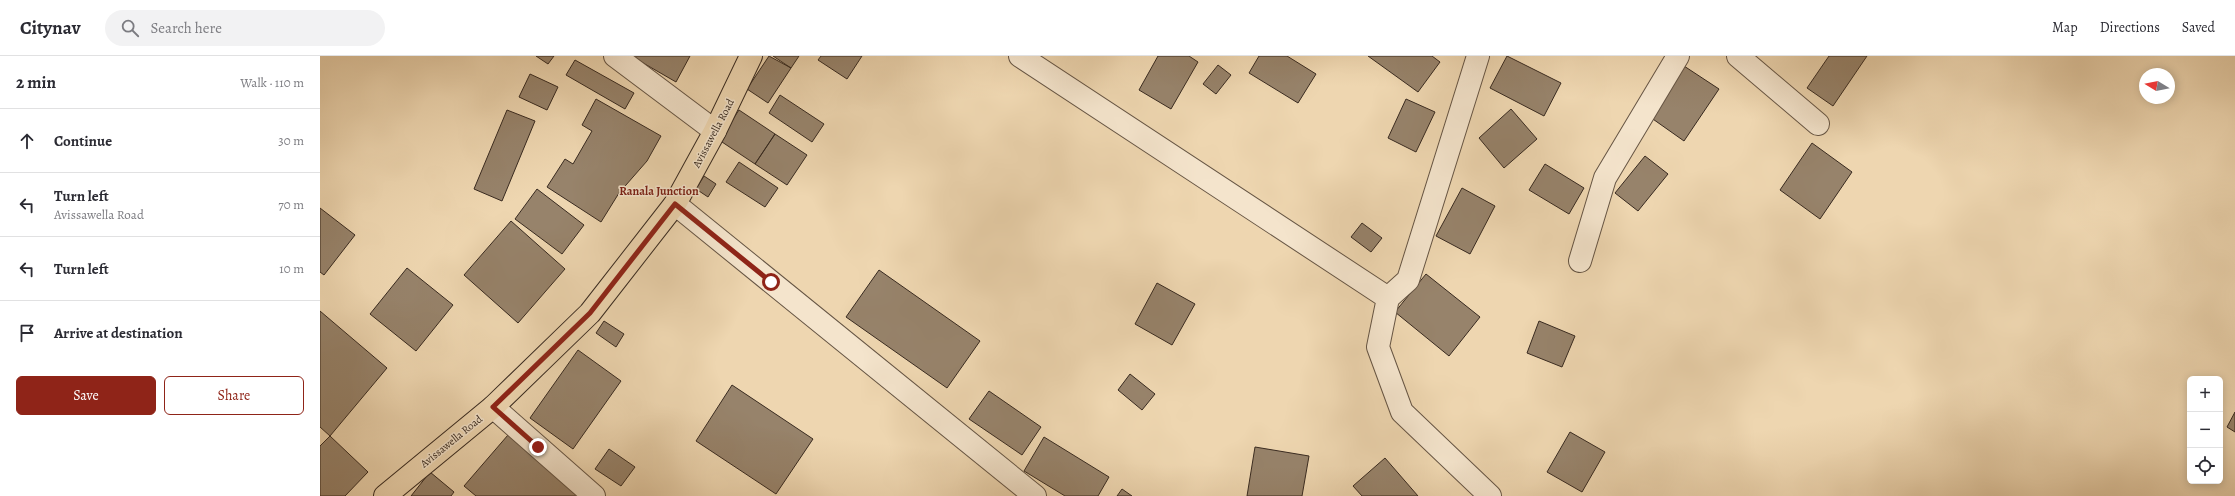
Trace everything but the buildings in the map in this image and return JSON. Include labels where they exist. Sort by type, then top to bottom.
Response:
[{"type":"main road","name":"Avissawella Road","points":[[386,496],[493,407],[590,313],[675,204],[715,131],[751,56]]},
{"type":"street","points":[[615,56],[715,131]]},
{"type":"street","points":[[1020,56],[1388,298]]},
{"type":"street","points":[[1478,56],[1408,280],[1388,298],[1378,347],[1402,412],[1490,496]]},
{"type":"street","points":[[1580,261],[1605,178],[1678,56]]},
{"type":"street","points":[[1738,56],[1818,124]]},
{"type":"street","points":[[675,204],[1035,496]]},
{"type":"street","points":[[493,407],[594,496]]},
{"type":"district","name":"Ranala Junction","points":[[659,191]]},
{"type":"route","points":[[538,447],[493,407],[590,313],[675,204],[771,282]]}]
